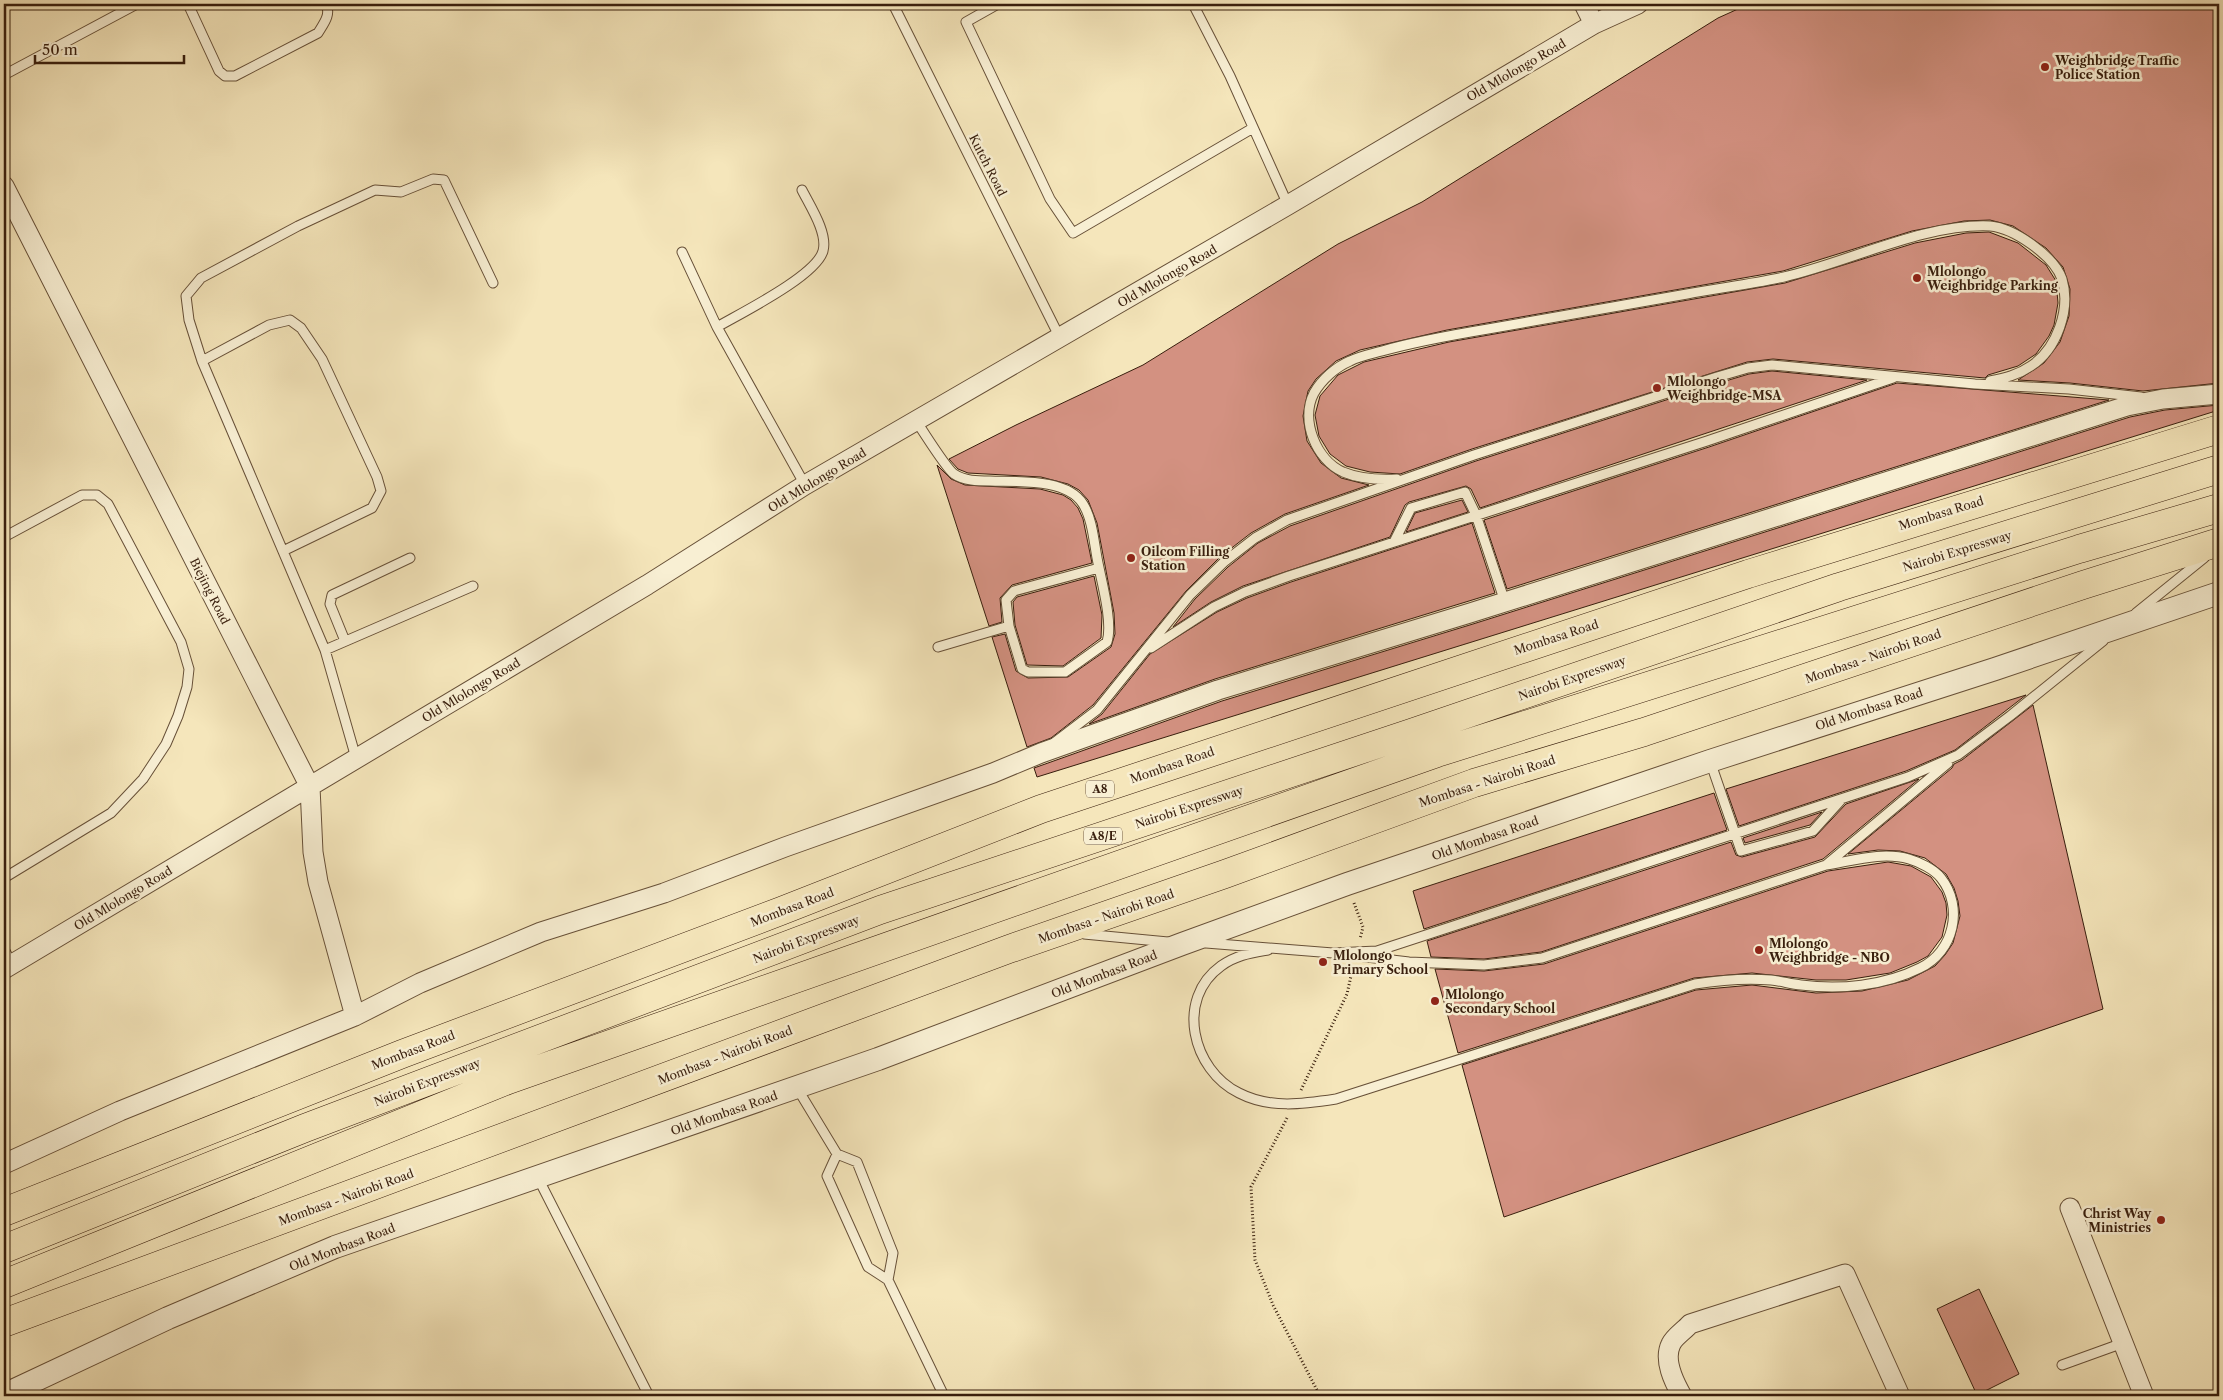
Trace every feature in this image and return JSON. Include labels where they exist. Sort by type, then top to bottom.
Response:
[{"type":"highway","name":"Mombasa Road","points":[[4,1212],[402,1054],[782,911],[1041,809],[1748,574],[2219,429]]},
{"type":"highway","name":"Nairobi Expressway","points":[[4,1249],[305,1128],[880,910],[1411,733],[1839,587],[2219,469]]},
{"type":"highway","name":"A8/E","points":[[4,1284],[508,1080],[1427,756],[2069,552],[2219,508]]},
{"type":"highway","name":"Mombasa - Nairobi Road","points":[[4,1323],[1009,949],[1225,874],[1474,783],[1644,732],[2083,585],[2219,542]]},
{"type":"street","points":[[1584,4],[1594,24]]},
{"type":"street","name":"Old Mlolongo Road","points":[[7,961],[310,787],[647,585],[805,485],[1288,205],[1594,24],[1638,4]]},
{"type":"street","name":"Biejing Road","points":[[4,186],[310,787],[318,882],[355,1016]]},
{"type":"street","points":[[4,1164],[120,1111],[355,1016],[420,983],[541,932],[664,893],[785,847],[993,773],[1041,753],[1218,690],[2126,406],[2162,399],[2219,394]]},
{"type":"street","name":"Old Mombasa Road","points":[[4,1395],[168,1318],[335,1247],[878,1060],[1182,944],[1347,884],[1710,760],[1985,672],[2219,593]]},
{"type":"street","points":[[2070,1208],[2144,1396]]},
{"type":"street","points":[[1682,1396],[1675,1384],[1667,1358],[1671,1343],[1690,1324],[1846,1274],[1900,1396]]},
{"type":"lane","points":[[4,75],[137,4]]},
{"type":"lane","points":[[188,4],[219,71],[225,76],[235,76],[318,33],[326,20],[328,10],[326,4]]},
{"type":"lane","name":"Kutch Road","points":[[893,4],[1060,338]]},
{"type":"lane","points":[[998,4],[966,22],[1050,199],[1073,233],[1253,128]]},
{"type":"lane","points":[[1193,4],[1230,76],[1288,205]]},
{"type":"lane","points":[[356,758],[325,650],[202,361],[190,320],[186,296],[201,278],[298,226],[375,190],[401,192],[433,179],[444,180],[493,283]]},
{"type":"lane","points":[[717,327],[801,278],[815,266],[824,251],[821,226],[802,190]]},
{"type":"lane","points":[[1406,478],[1370,478],[1343,472],[1331,465],[1319,452],[1311,428],[1310,414],[1313,394],[1329,374],[1351,360],[1415,342],[1786,276],[1931,233],[1964,226],[1995,226],[2023,238],[2043,253],[2061,277],[2065,298],[2064,316],[2057,334],[2047,351],[2032,366],[2009,378],[1975,384]]},
{"type":"lane","points":[[682,252],[717,327],[805,485]]},
{"type":"lane","points":[[202,361],[269,325],[290,320],[301,328],[322,360],[377,477],[381,491],[372,508],[283,551]]},
{"type":"lane","points":[[1041,753],[1097,710],[1190,594],[1224,562],[1255,538],[1287,520],[1406,478],[1748,368],[1772,365],[1975,384],[2069,389],[2162,399]]},
{"type":"lane","points":[[1143,653],[1214,607],[1245,592],[1707,441],[1898,376]]},
{"type":"lane","points":[[916,421],[953,473],[964,479],[976,481],[1038,482],[1055,486],[1076,496],[1088,513],[1099,568],[1108,636],[1107,642],[1065,672],[1028,672],[1022,669],[1009,626],[1006,600],[1014,591],[1099,568]]},
{"type":"lane","points":[[1394,542],[1411,508],[1464,492],[1476,516],[1504,602]]},
{"type":"lane","points":[[4,537],[82,495],[97,495],[108,504],[181,642],[189,668],[187,688],[178,716],[166,744],[143,779],[111,813],[4,878]]},
{"type":"lane","points":[[1826,865],[1958,755],[2010,716],[2197,562],[2219,550]]},
{"type":"lane","points":[[345,641],[330,604],[332,595],[410,558]]},
{"type":"lane","points":[[325,650],[473,586]]},
{"type":"lane","points":[[938,647],[1009,626]]},
{"type":"lane","points":[[1357,954],[1377,951],[1400,944],[1841,800],[1908,777],[1958,755]]},
{"type":"lane","points":[[1710,760],[1740,851],[1814,831],[1841,800]]},
{"type":"lane","points":[[1009,949],[1055,934],[1096,934],[1182,944],[1211,942],[1357,954],[1409,962],[1484,965],[1542,958],[1826,865],[1882,855],[1908,859],[1927,867],[1940,876],[1951,893],[1955,913],[1950,937],[1938,954],[1922,968],[1889,979],[1848,987],[1802,985],[1770,980],[1726,980],[1695,984],[1336,1099],[1294,1105],[1272,1104],[1238,1093],[1209,1068],[1200,1054],[1195,1038],[1194,1016],[1199,995],[1208,978],[1221,966],[1238,956],[1280,948]]},
{"type":"lane","points":[[796,1087],[837,1154],[857,1162],[893,1253],[888,1280]]},
{"type":"lane","points":[[837,1154],[828,1176],[868,1267],[888,1280],[944,1396]]},
{"type":"lane","points":[[538,1178],[649,1396]]},
{"type":"lane","points":[[2062,1365],[2123,1342]]},
{"type":"path","points":[[1320,1396],[1273,1305],[1255,1260],[1251,1186],[1294,1105],[1347,994],[1363,927],[1347,884]]},
{"type":"building","points":[[1749,4],[2219,4],[2219,383],[2143,391],[2070,383],[2018,380],[2044,363],[2060,342],[2069,316],[2070,289],[2063,267],[2046,248],[2013,226],[1990,220],[1964,221],[1912,231],[1783,271],[1447,330],[1360,350],[1336,361],[1316,379],[1308,391],[1303,416],[1307,441],[1321,463],[1341,478],[1369,485],[1285,514],[1251,533],[1220,557],[1186,591],[1093,705],[1051,738],[1027,747],[992,637],[1005,634],[1016,671],[1028,678],[1068,677],[1111,647],[1115,634],[1114,613],[1097,523],[1088,500],[1079,490],[1068,484],[1041,477],[968,473],[958,469],[949,459],[1143,365],[1338,244],[1422,202],[1718,18]]},
{"type":"building","points":[[1989,232],[2018,243],[2046,265],[2056,281],[2058,303],[2054,325],[2049,336],[2036,354],[2018,366],[1988,375],[1985,378],[1773,359],[1747,362],[1472,449],[1400,474],[1370,472],[1346,466],[1330,454],[1319,436],[1315,415],[1320,396],[1338,375],[1364,362],[1449,342],[1785,283],[1915,243],[1966,233]]},
{"type":"building","points":[[1772,371],[1867,380],[1480,508],[1471,489],[1466,486],[1409,502],[1405,505],[1390,537],[1243,586],[1211,602],[1173,627],[1195,599],[1228,567],[1258,543],[1290,526],[1476,461],[1719,383],[1749,374]]},
{"type":"building","points":[[1897,383],[2109,400],[1507,589],[1484,520],[1709,447]]},
{"type":"building","points":[[2219,405],[2219,410],[1037,777],[1034,768],[1222,701],[2130,417],[2165,410]]},
{"type":"building","points":[[937,465],[951,479],[965,485],[1040,489],[1063,495],[1071,500],[1078,508],[1083,519],[1092,563],[1012,585],[1000,598],[1002,622],[989,626]]},
{"type":"building","points":[[1462,500],[1468,512],[1406,532],[1415,513]]},
{"type":"building","points":[[1472,523],[1495,593],[1215,679],[1089,724],[1102,714],[1150,654],[1217,612],[1247,598],[1291,582]]},
{"type":"building","points":[[1094,576],[1102,615],[1101,638],[1063,666],[1027,665],[1015,625],[1013,602],[1017,597]]},
{"type":"building","points":[[2026,695],[1955,750],[1906,771],[1739,826],[1726,789]]},
{"type":"building","points":[[2033,705],[2103,1009],[1504,1217],[1462,1065],[1696,990],[1752,985],[1816,993],[1862,991],[1908,980],[1935,966],[1953,943],[1960,916],[1954,888],[1946,874],[1925,858],[1900,851],[1878,850],[1848,854],[1952,768],[1954,764],[1962,760]]},
{"type":"building","points":[[1919,779],[1823,859],[1541,952],[1484,959],[1431,957],[1427,941],[1731,842],[1736,855],[1742,857],[1815,837],[1846,804]]},
{"type":"building","points":[[1714,793],[1727,830],[1424,929],[1413,891]]},
{"type":"building","points":[[1822,812],[1810,825],[1745,843],[1743,838]]},
{"type":"building","points":[[1888,862],[1911,866],[1931,877],[1942,892],[1946,903],[1947,915],[1942,937],[1928,956],[1917,962],[1890,973],[1846,980],[1816,980],[1752,973],[1694,978],[1458,1053],[1435,969],[1484,971],[1544,964],[1828,871]]},
{"type":"building","points":[[1979,1289],[2019,1374],[1977,1395],[1937,1309]]},
{"type":"place","name":"Weighbridge Traffic Police Station","points":[[2045,67]]},
{"type":"place","name":"Mlolongo Weighbridge Parking","points":[[1917,278]]},
{"type":"place","name":"Mlolongo Weighbridge-MSA","points":[[1657,388]]},
{"type":"place","name":"Oilcom Filling Station","points":[[1131,558]]},
{"type":"place","name":"Mlolongo Weighbridge - NBO","points":[[1759,950]]},
{"type":"place","name":"Mlolongo Primary School","points":[[1323,962]]},
{"type":"place","name":"Mlolongo Secondary School","points":[[1435,1001]]},
{"type":"place","name":"Christ Way Ministries","points":[[2161,1220]]}]
